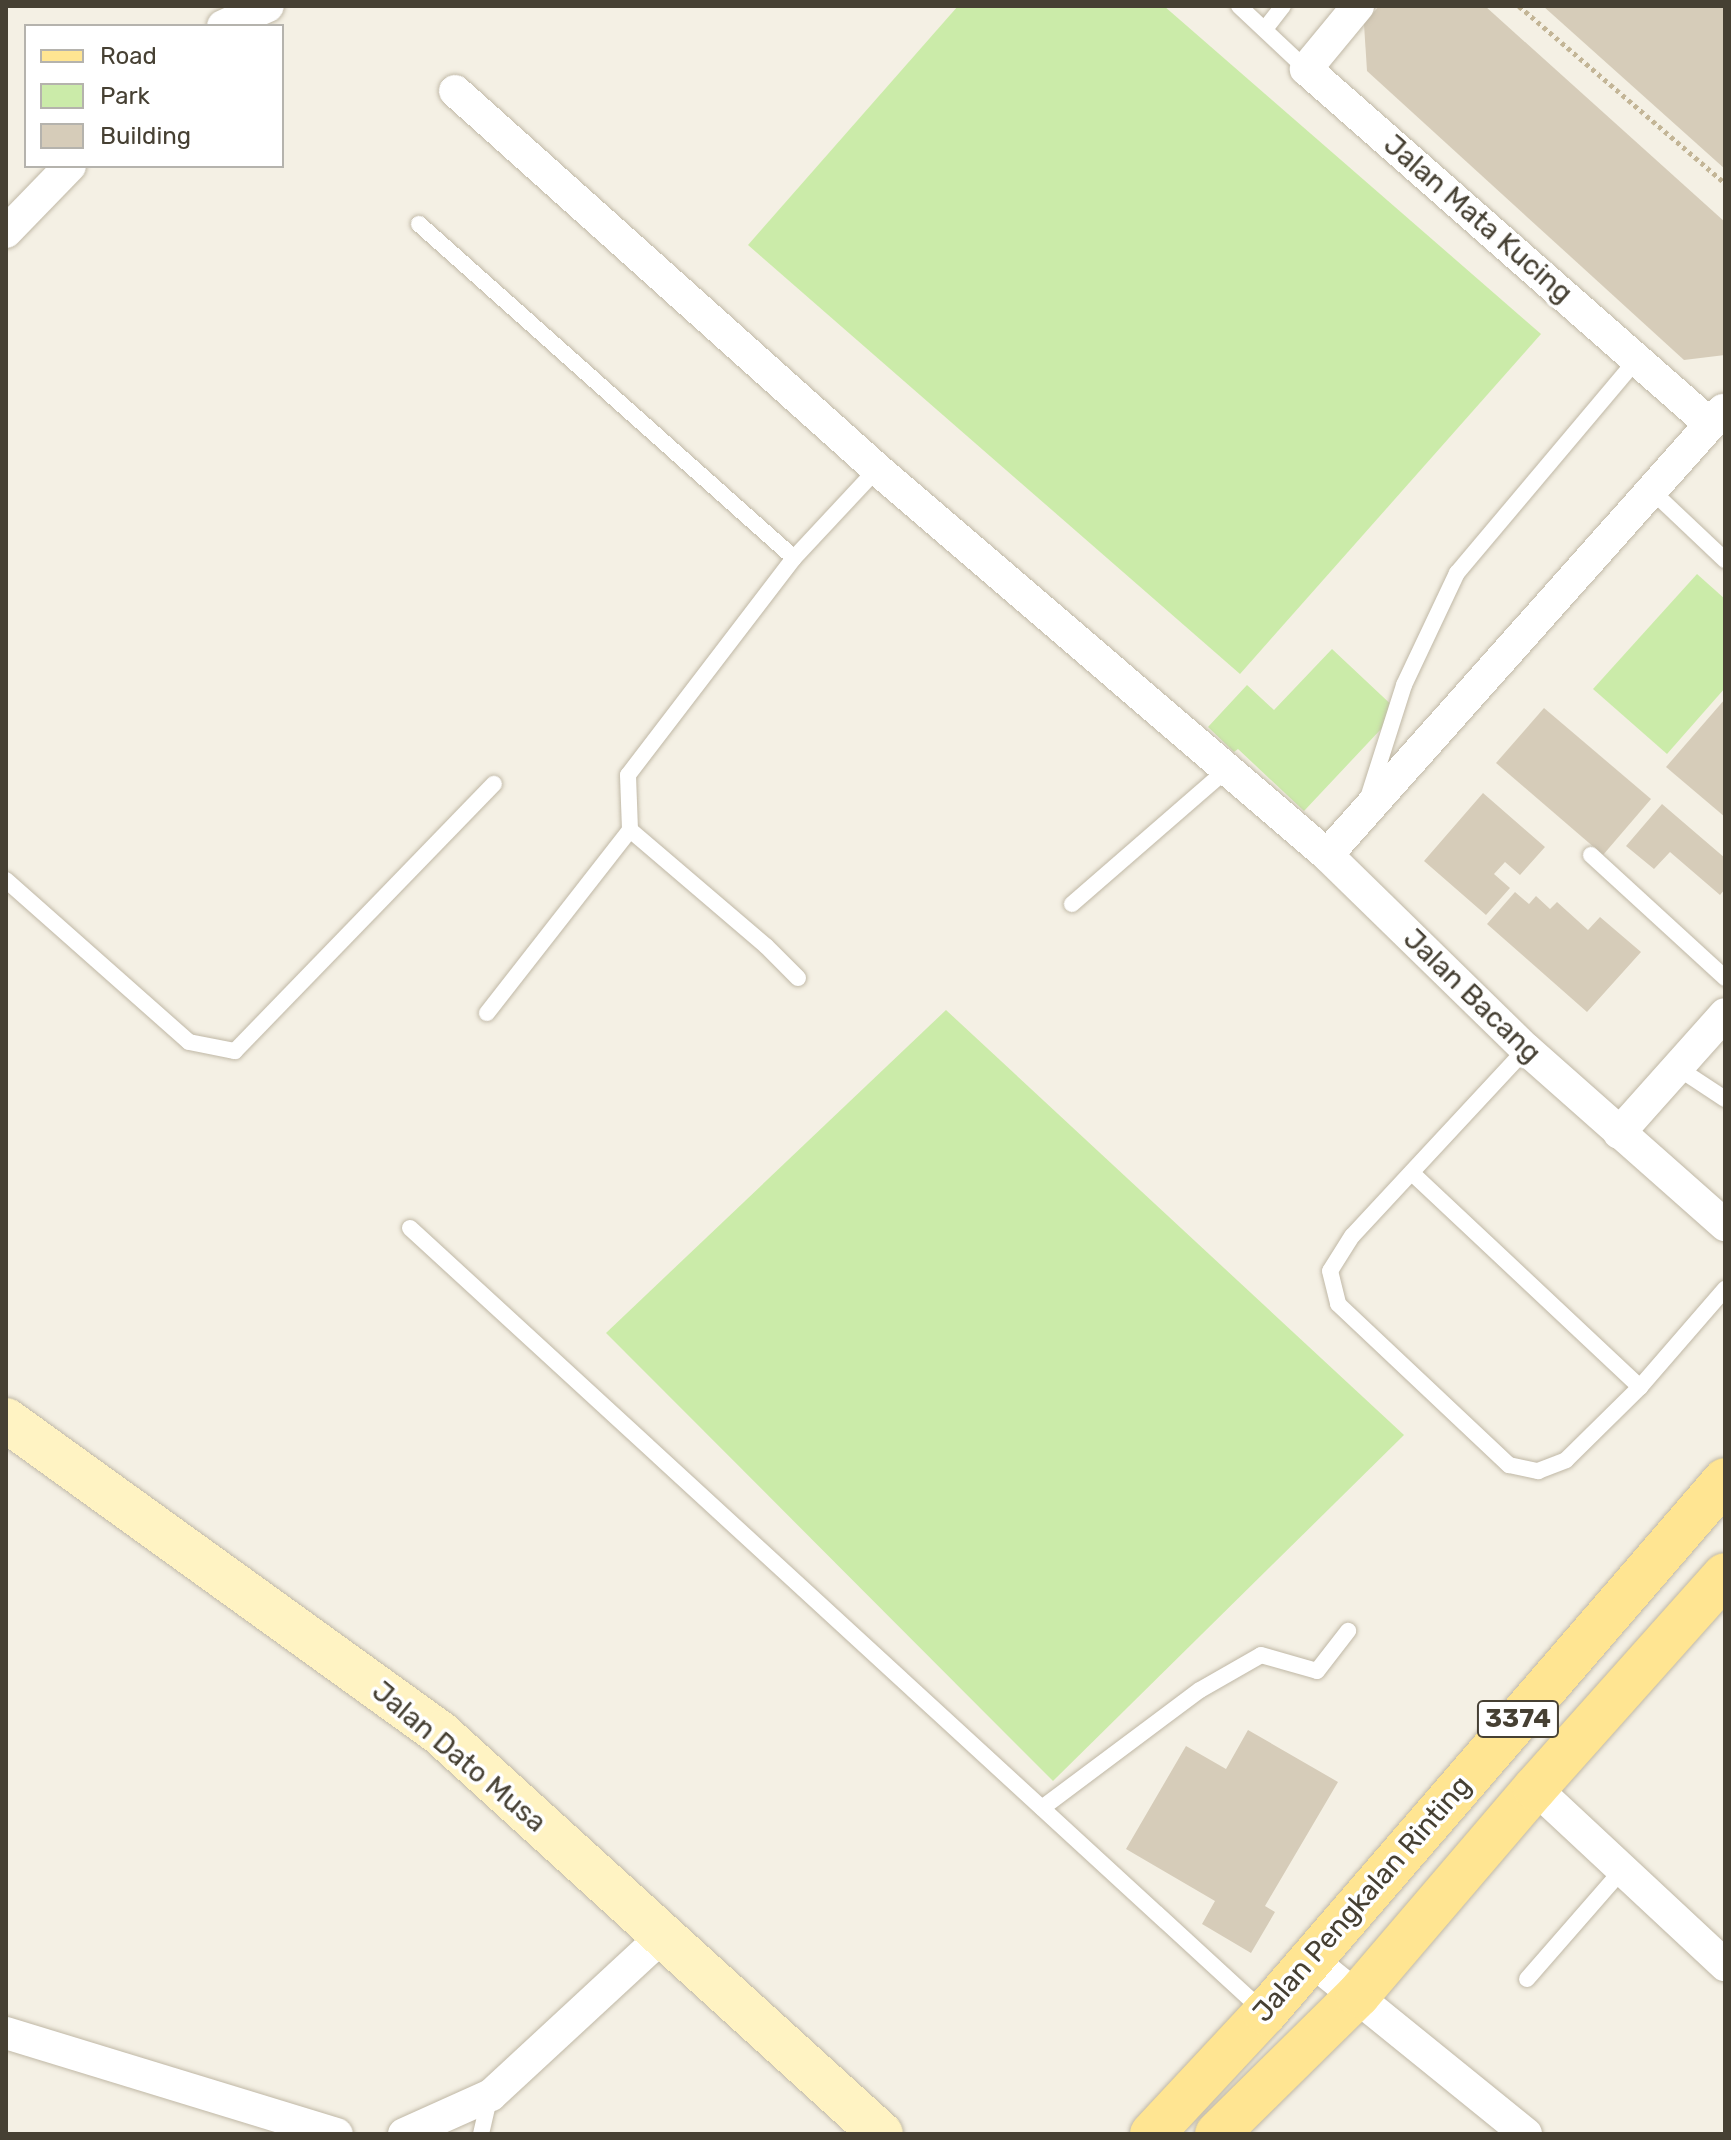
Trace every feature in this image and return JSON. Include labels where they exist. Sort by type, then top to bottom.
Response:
[{"type":"main road","name":"Jalan Pengkalan Rinting","points":[[1152,2134],[1265,2013],[1725,1480]]},
{"type":"main road","name":"Jalan Pengkalan Rinting","points":[[1224,2131],[1358,1995],[1535,1788],[1725,1575]]},
{"type":"street","points":[[225,17],[268,6]]},
{"type":"street","points":[[1306,69],[1358,6]]},
{"type":"street","name":"Jalan Mata Kucing","points":[[1306,69],[1637,359],[1718,416],[1327,855]]},
{"type":"street","name":"Jalan Bacang","points":[[455,91],[877,469],[1327,855],[1526,1049],[1725,1225]]},
{"type":"street","points":[[6,232],[68,168]]},
{"type":"street","points":[[1619,1133],[1725,1014]]},
{"type":"street","name":"Jalan Dato Musa","points":[[6,1420],[440,1733],[881,2134]]},
{"type":"street","points":[[1535,1788],[1725,1965]]},
{"type":"street","points":[[404,2134],[491,2095],[663,1936]]},
{"type":"street","points":[[1310,1959],[1526,2134]]},
{"type":"street","points":[[6,2033],[337,2134]]},
{"type":"lane","points":[[1239,6],[1306,69]]},
{"type":"lane","points":[[1265,29],[1283,6]]},
{"type":"lane","points":[[419,224],[794,558]]},
{"type":"lane","points":[[1362,816],[1404,685],[1457,573],[1637,359]]},
{"type":"lane","points":[[487,1013],[630,830],[628,775],[794,558],[877,469]]},
{"type":"lane","points":[[1651,490],[1725,560]]},
{"type":"lane","points":[[1072,904],[1226,770]]},
{"type":"lane","points":[[6,880],[189,1042],[235,1051],[494,784]]},
{"type":"lane","points":[[630,830],[766,946],[798,978]]},
{"type":"lane","points":[[1591,855],[1725,978]]},
{"type":"lane","points":[[1526,1049],[1352,1236],[1330,1271],[1338,1304],[1509,1465],[1538,1471],[1566,1460],[1640,1387],[1725,1289]]},
{"type":"lane","points":[[1678,1068],[1725,1099]]},
{"type":"lane","points":[[1412,1173],[1640,1387]]},
{"type":"lane","points":[[410,1228],[1265,2013]]},
{"type":"lane","points":[[1042,1808],[1200,1690],[1261,1655],[1317,1671],[1348,1631]]},
{"type":"lane","points":[[1527,1979],[1622,1870]]},
{"type":"lane","points":[[481,2134],[491,2095]]},
{"type":"path","points":[[1519,6],[1725,183]]},
{"type":"green space","points":[[958,6],[1164,6],[1541,334],[1240,674],[748,245]]},
{"type":"green space","points":[[1697,574],[1725,599],[1725,688],[1667,754],[1593,689]]},
{"type":"green space","points":[[1332,649],[1398,711],[1304,811],[1238,749],[1234,752],[1208,727],[1247,685],[1274,710]]},
{"type":"green space","points":[[946,1010],[1404,1435],[1053,1781],[606,1333]]},
{"type":"building","points":[[1379,6],[1485,6],[1725,222],[1725,355],[1684,360],[1367,71],[1364,24]]},
{"type":"building","points":[[1543,6],[1725,6],[1725,169]]},
{"type":"building","points":[[1725,699],[1725,817],[1666,767]]},
{"type":"building","points":[[1544,708],[1651,799],[1603,855],[1496,763]]},
{"type":"building","points":[[1483,793],[1545,847],[1520,875],[1505,862],[1494,874],[1510,888],[1486,915],[1424,861]]},
{"type":"building","points":[[1662,804],[1725,858],[1725,889],[1720,895],[1670,852],[1654,869],[1626,846]]},
{"type":"building","points":[[1515,892],[1529,904],[1536,896],[1550,909],[1557,902],[1588,930],[1600,917],[1641,952],[1587,1012],[1487,924]]},
{"type":"building","points":[[1248,1730],[1338,1782],[1265,1906],[1275,1912],[1251,1953],[1202,1924],[1215,1901],[1126,1849],[1186,1746],[1226,1769]]}]
